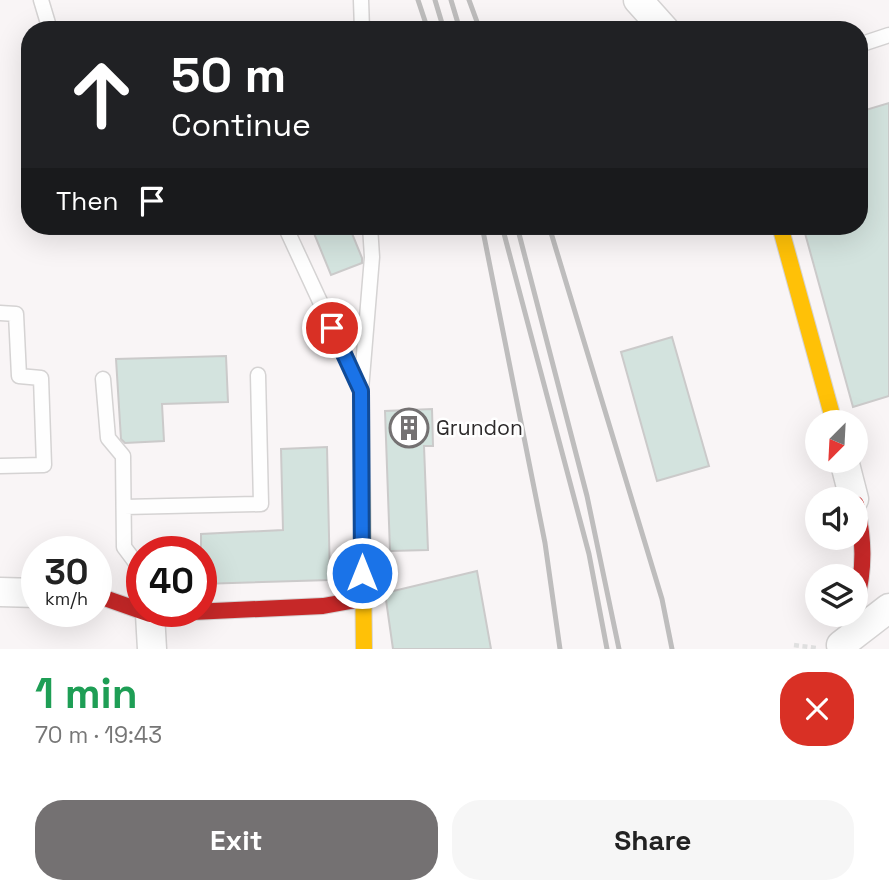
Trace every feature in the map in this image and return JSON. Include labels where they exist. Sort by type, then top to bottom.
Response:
[{"type":"street","points":[[638,0],[657,21]]},
{"type":"street","points":[[782,235],[831,410]]},
{"type":"street","points":[[361,391],[364,649]]},
{"type":"street","points":[[0,592],[21,593]]},
{"type":"street","points":[[217,610],[323,606],[362,599]]},
{"type":"street","points":[[835,648],[889,608]]},
{"type":"street","points":[[151,627],[152,649]]},
{"type":"street","points":[[835,648],[846,627]]},
{"type":"lane","points":[[41,0],[47,21]]},
{"type":"lane","points":[[361,0],[362,21]]},
{"type":"lane","points":[[868,42],[889,35]]},
{"type":"lane","points":[[289,235],[361,391]]},
{"type":"lane","points":[[361,391],[372,257],[371,235]]},
{"type":"lane","points":[[0,313],[16,314],[19,376],[40,378],[44,466],[0,466]]},
{"type":"lane","points":[[124,507],[261,504],[258,375]]},
{"type":"lane","points":[[103,379],[108,438],[123,456],[126,550]]},
{"type":"path","points":[[794,645],[835,648]]},
{"type":"building","points":[[889,103],[889,396],[853,407],[805,235],[868,235],[868,109]]},
{"type":"building","points":[[315,235],[353,235],[362,263],[331,275]]},
{"type":"building","points":[[672,337],[709,466],[657,481],[621,352]]},
{"type":"building","points":[[226,356],[228,402],[162,404],[164,441],[125,443],[121,439],[116,359]]},
{"type":"building","points":[[432,409],[433,446],[424,446],[428,550],[390,551],[385,411]]},
{"type":"building","points":[[327,447],[330,580],[217,584],[217,536],[201,534],[283,530],[281,449]]},
{"type":"building","points":[[477,571],[491,649],[393,649],[385,593]]},
{"type":"railway","points":[[418,0],[425,21]]},
{"type":"railway","points":[[435,0],[441,21]]},
{"type":"railway","points":[[451,0],[457,21]]},
{"type":"railway","points":[[469,0],[477,21]]},
{"type":"railway","points":[[484,235],[545,543],[560,649]]},
{"type":"railway","points":[[504,235],[589,554],[607,649]]},
{"type":"railway","points":[[519,235],[587,496],[619,649]]},
{"type":"railway","points":[[552,235],[662,599],[672,649]]},
{"type":"traffic: slow","points":[[782,235],[831,410]]},
{"type":"traffic: slow","points":[[361,391],[364,649]]},
{"type":"traffic: jam","points":[[862,550],[862,564]]},
{"type":"traffic: jam","points":[[112,601],[150,614],[323,606],[362,599]]},
{"type":"place","name":"Grundon","points":[[409,428]]},
{"type":"route","points":[[332,328],[361,391],[362,573]]}]
